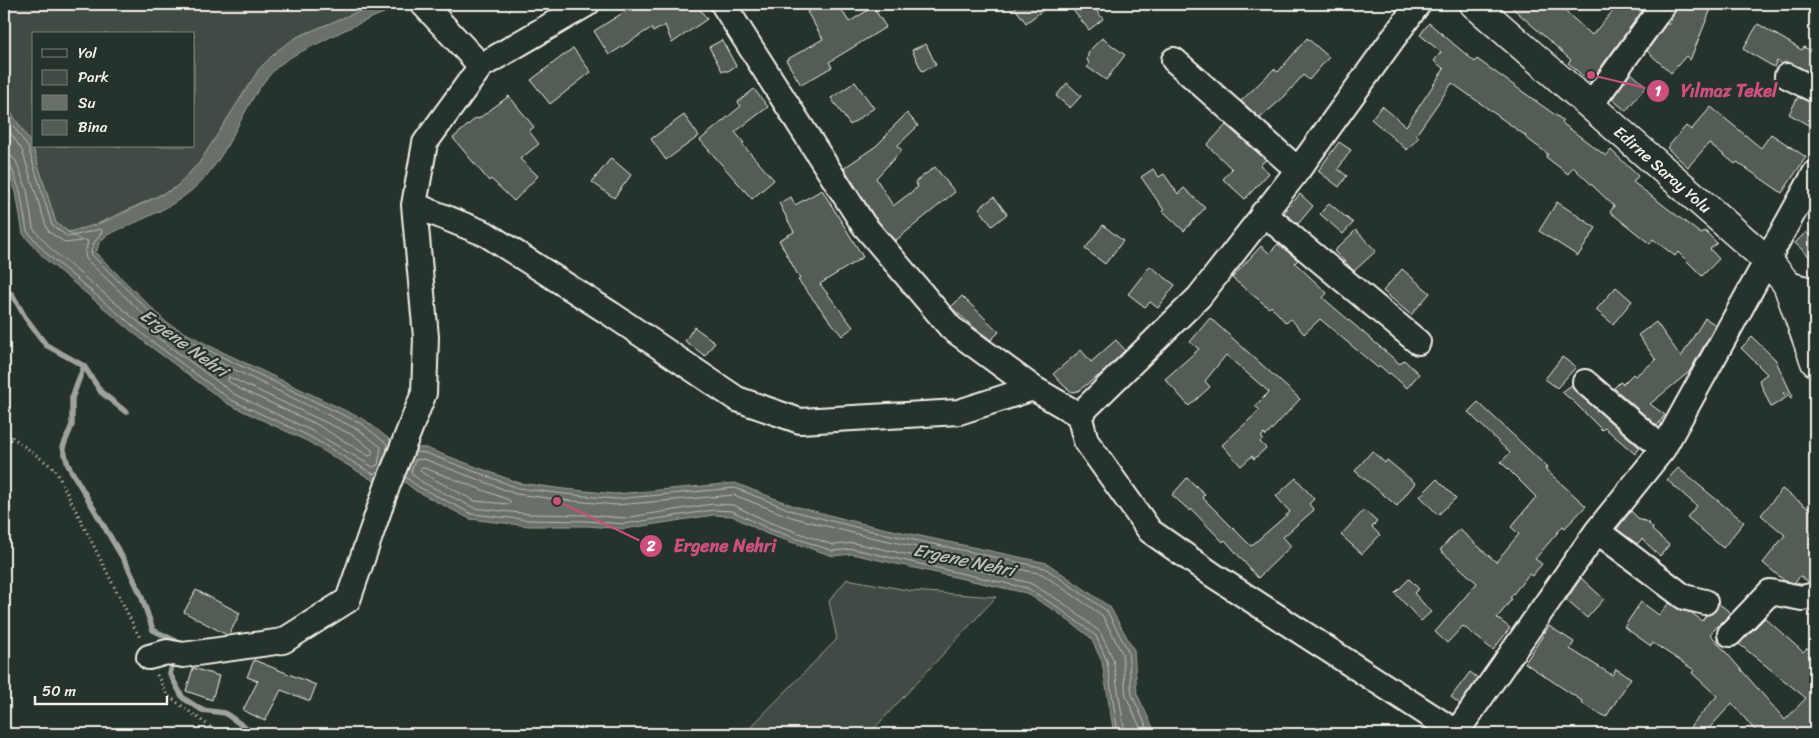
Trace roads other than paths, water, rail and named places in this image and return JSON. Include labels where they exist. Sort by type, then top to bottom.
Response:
[{"type":"main road","name":"Edirne Saray Yolu","points":[[1474,4],[1768,261],[1788,284],[1815,362]]},
{"type":"street","points":[[423,4],[481,66]]},
{"type":"street","points":[[149,657],[167,652],[183,655],[283,641],[348,600],[388,484],[424,393],[426,337],[414,205],[424,143],[481,66],[587,4]]},
{"type":"street","points":[[722,4],[863,224],[951,328],[1033,388],[1079,414],[1086,441],[1150,531],[1213,575],[1457,734],[1597,531],[1663,448],[1815,173]]},
{"type":"street","points":[[1079,414],[1199,296],[1298,170],[1418,4]]},
{"type":"street","points":[[1590,106],[1664,4]]},
{"type":"street","points":[[1174,60],[1298,170]]},
{"type":"street","points":[[1787,76],[1815,90]]},
{"type":"street","points":[[414,205],[486,234],[612,314],[737,399],[800,420],[959,412],[1033,388]]},
{"type":"street","points":[[1263,213],[1418,342]]},
{"type":"street","points":[[1788,284],[1815,291]]},
{"type":"street","points":[[1586,382],[1663,448]]},
{"type":"street","points":[[1597,531],[1684,597],[1705,602]]},
{"type":"street","points":[[1730,634],[1770,592],[1802,598],[1815,595]]},
{"type":"water","points":[[376,4],[405,4],[340,32],[279,65],[255,95],[216,163],[197,186],[185,195],[160,211],[107,235],[99,243],[97,251],[69,232],[113,218],[175,188],[199,163],[259,69],[279,49],[297,37]]},
{"type":"water","points":[[4,106],[10,111],[32,145],[56,223],[97,254],[167,323],[212,347],[365,420],[394,443],[388,472],[374,481],[307,441],[228,404],[147,344],[45,259],[23,234],[16,192],[4,160]]},
{"type":"water","points":[[408,447],[426,448],[519,483],[564,489],[616,494],[735,483],[794,506],[864,524],[1047,563],[1110,607],[1134,650],[1137,694],[1156,734],[1114,734],[1102,662],[1091,638],[1057,612],[1026,593],[852,554],[833,556],[767,534],[732,516],[713,515],[624,529],[588,526],[529,526],[470,519],[416,491],[398,477]]},
{"type":"waterway","points":[[4,291],[12,294],[25,317],[46,345],[84,366],[101,392],[126,412]]},
{"type":"waterway","points":[[84,366],[72,398],[72,425],[63,447],[68,465],[128,567],[141,595],[153,630],[180,643],[178,647]]},
{"type":"waterway","points":[[174,658],[170,674],[183,698],[202,710],[225,713],[254,734]]},
{"type":"place","name":"Yılmaz Tekel","points":[[1591,75]]},
{"type":"place","name":"Ergene Nehri","points":[[557,501]]}]
